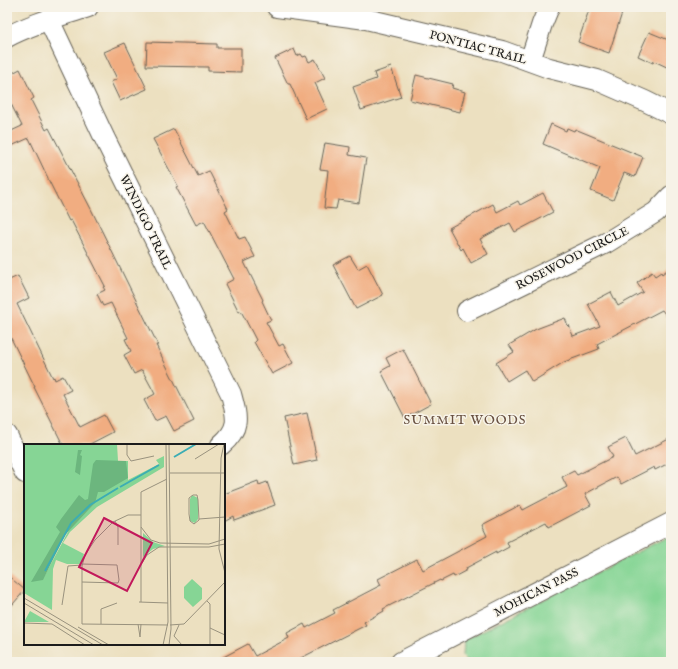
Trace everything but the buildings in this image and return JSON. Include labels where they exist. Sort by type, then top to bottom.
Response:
[{"type":"street","points":[[7,36],[20,30],[40,17],[88,7]]},
{"type":"street","name":"PONTIAC TRAIL","points":[[277,7],[366,19],[502,51],[549,68],[597,80],[671,114]]},
{"type":"street","points":[[530,61],[549,7]]},
{"type":"street","name":"WINDIGO TRAIL","points":[[40,17],[107,142],[231,394],[236,415],[235,426],[230,437],[222,444]]},
{"type":"street","name":"ROSEWOOD CIRCLE","points":[[467,312],[606,243],[656,212],[671,196]]},
{"type":"street","points":[[7,434],[24,471]]},
{"type":"street","name":"MOHICAN PASS","points":[[401,662],[671,523]]},
{"type":"green space","points":[[671,535],[671,662],[469,662],[463,656],[464,640]]},
{"type":"district","name":"SUMMIT WOODS","points":[[465,419]]}]
